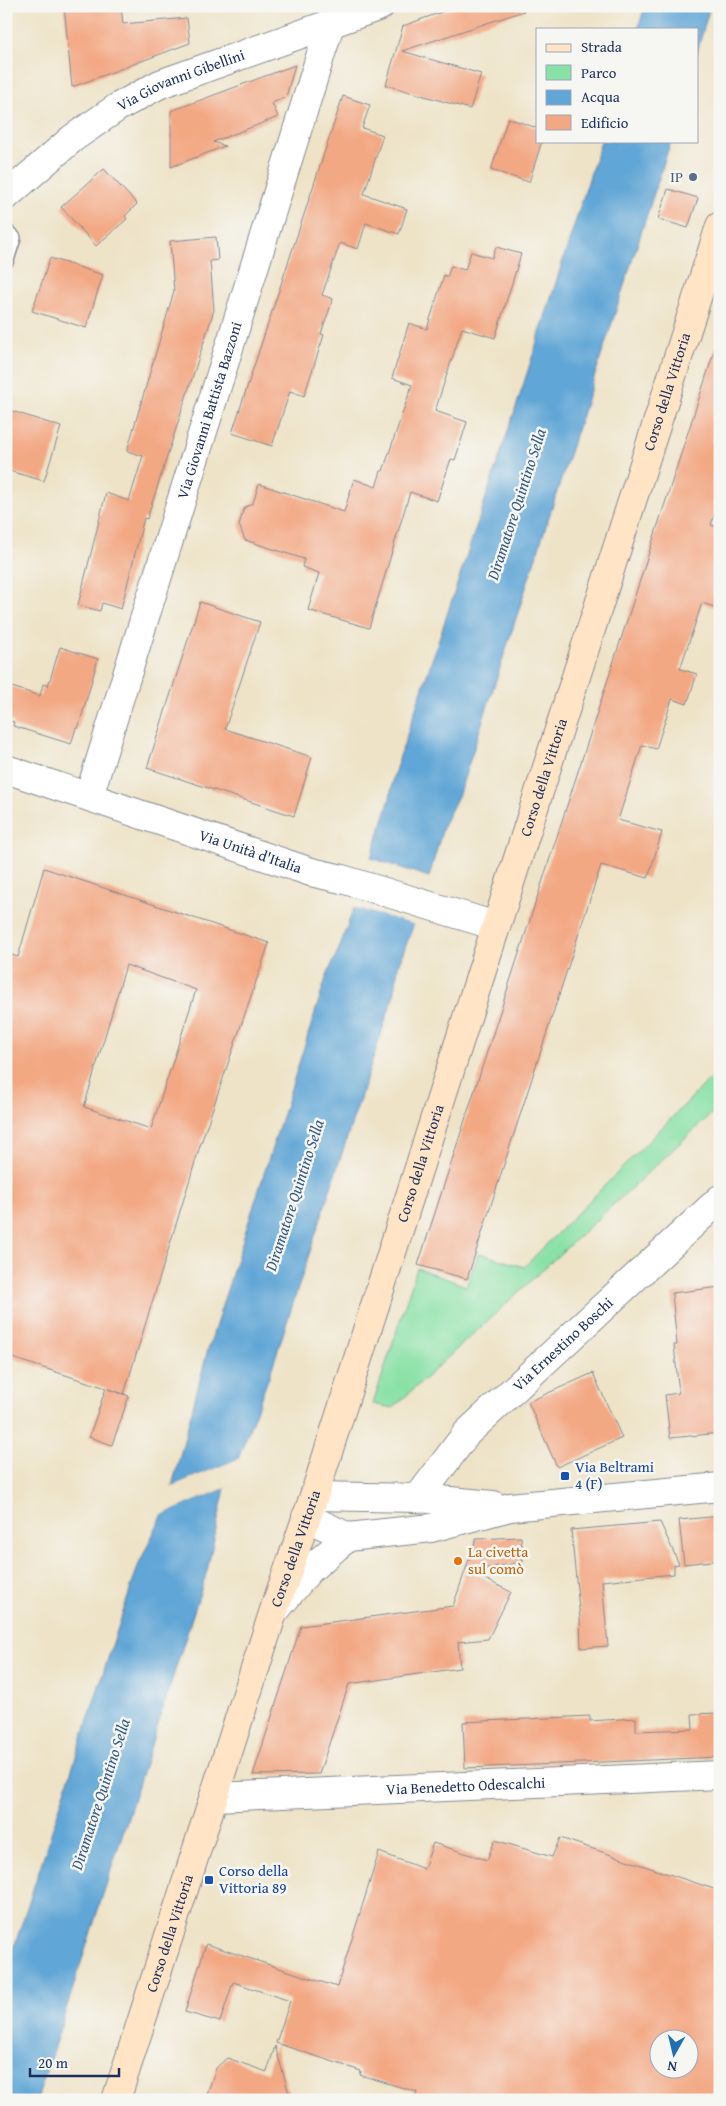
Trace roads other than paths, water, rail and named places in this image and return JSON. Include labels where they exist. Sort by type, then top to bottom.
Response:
[{"type":"main road","name":"Corso della Vittoria","points":[[116,2100],[273,1613],[310,1507],[720,226]]},
{"type":"street","name":"Via Giovanni Gibellini","points":[[6,196],[74,138],[118,107],[160,84],[380,6]]},
{"type":"street","name":"Via Giovanni Battista Bazzoni","points":[[89,796],[330,25]]},
{"type":"street","name":"Via Unità d'Italia","points":[[6,769],[311,872],[353,882],[496,926]]},
{"type":"street","name":"Via Ernestino Boschi","points":[[418,1498],[467,1433],[720,1199]]},
{"type":"street","points":[[273,1613],[308,1570],[348,1536],[431,1528],[510,1507],[720,1487]]},
{"type":"street","points":[[310,1507],[418,1498],[510,1507]]},
{"type":"street","points":[[310,1507],[348,1536]]},
{"type":"street","name":"Via Benedetto Odescalchi","points":[[214,1797],[720,1775]]},
{"type":"lane","points":[[6,232],[12,238],[6,260]]},
{"type":"water","points":[[645,6],[710,6],[698,49],[698,28],[638,28]]},
{"type":"water","name":"Diramatore Quintino Sella","points":[[601,142],[671,142],[459,794],[444,824],[429,877],[371,858],[390,798],[393,777],[522,389]]},
{"type":"water","name":"Diramatore Quintino Sella","points":[[354,908],[414,924],[398,966],[395,991],[271,1371],[238,1459],[172,1486],[207,1353],[327,975]]},
{"type":"water","name":"Diramatore Quintino Sella","points":[[225,1488],[207,1571],[37,2100],[6,2100],[6,1972],[138,1566],[162,1515]]},
{"type":"place","name":"IP","points":[[693,177]]},
{"type":"place","name":"Via Beltrami 4 (F)","points":[[565,1476]]},
{"type":"place","name":"La civetta sul comò","points":[[458,1561]]},
{"type":"place","name":"Corso della Vittoria 89","points":[[209,1880]]}]
